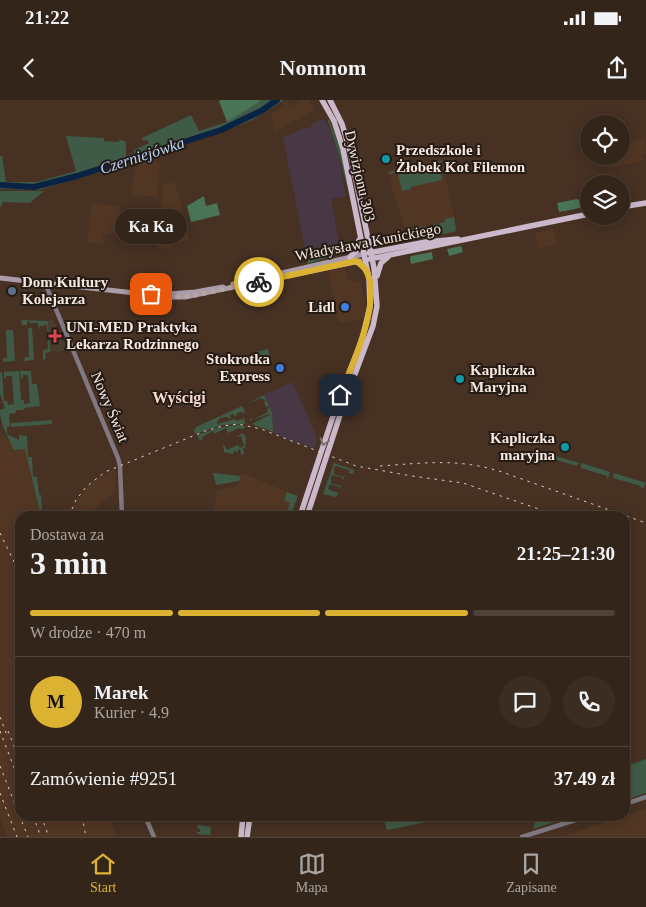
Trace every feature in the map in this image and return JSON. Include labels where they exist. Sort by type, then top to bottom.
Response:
[{"type":"main road","name":"Dywizjonu 303","points":[[322,100],[334,121],[341,142],[359,226],[368,256]]},
{"type":"main road","name":"Dywizjonu 303","points":[[330,100],[340,118],[348,143],[369,246],[368,256]]},
{"type":"main road","points":[[630,206],[646,203]]},
{"type":"main road","name":"Władysława Kunickiego","points":[[0,278],[182,297],[356,261],[382,250],[426,242],[463,239],[580,216]]},
{"type":"main road","points":[[350,257],[358,246],[359,226]]},
{"type":"main road","name":"Władysława Kunickiego","points":[[161,295],[223,287],[350,257],[392,255],[463,239]]},
{"type":"main road","points":[[369,246],[382,250]]},
{"type":"main road","points":[[309,511],[342,406],[373,326],[376,308],[376,283],[380,266],[384,260],[392,255]]},
{"type":"main road","points":[[302,511],[340,395],[367,324],[371,294],[368,256]]},
{"type":"main road","points":[[368,256],[376,283]]},
{"type":"main road","points":[[356,261],[368,272]]},
{"type":"main road","points":[[241,837],[243,821]]},
{"type":"main road","points":[[247,837],[249,821]]},
{"type":"street","name":"Nowy Świat","points":[[45,283],[118,458],[122,511]]},
{"type":"street","points":[[630,803],[646,798]]},
{"type":"street","points":[[147,821],[154,837]]},
{"type":"street","points":[[522,837],[572,821]]},
{"type":"shaded area","points":[[287,100],[291,106],[301,100],[309,100],[315,110],[274,132],[271,113],[284,106],[282,103]]},
{"type":"shaded area","points":[[323,119],[327,123],[340,161],[346,196],[331,199],[341,253],[319,257],[318,252],[306,254],[283,138],[311,127],[312,124]]},
{"type":"shaded area","points":[[645,138],[646,154],[643,155],[644,161],[630,164],[630,141]]},
{"type":"shaded area","points":[[153,158],[160,166],[157,197],[131,195],[135,165]]},
{"type":"shaded area","points":[[442,159],[457,232],[408,240],[387,170]]},
{"type":"shaded area","points":[[604,165],[625,165],[610,168],[609,166],[604,167]]},
{"type":"shaded area","points":[[163,183],[174,183],[179,195],[189,240],[174,244],[173,250],[158,248]]},
{"type":"shaded area","points":[[92,203],[120,207],[117,234],[108,233],[103,235],[103,244],[87,242]]},
{"type":"shaded area","points":[[554,229],[557,245],[538,249],[535,233]]},
{"type":"shaded area","points":[[345,268],[347,278],[351,282],[360,280],[365,300],[364,318],[339,323],[328,271]]},
{"type":"shaded area","name":"UNI-MED Praktyka Lekarza Rodzinnego","points":[[53,319],[66,349],[59,352],[50,351],[48,320]]},
{"type":"shaded area","points":[[293,382],[317,438],[315,449],[273,433],[272,413],[264,395]]},
{"type":"shaded area","points":[[0,433],[25,449],[40,511],[15,511],[15,821],[111,821],[116,837],[7,837],[0,818]]},
{"type":"shaded area","points":[[115,469],[116,490],[92,511],[72,511],[77,501],[95,479]]},
{"type":"shaded area","points":[[242,473],[298,496],[293,511],[214,511],[217,491],[238,486]]},
{"type":"shaded area","points":[[646,808],[646,837],[560,837],[610,821],[630,821],[630,814]]},
{"type":"green space","points":[[220,100],[260,100],[261,101],[227,122]]},
{"type":"green space","points":[[262,100],[284,100],[252,120],[222,132],[119,166],[39,190],[0,189],[0,156],[2,156],[6,182],[37,182],[76,171],[66,136],[104,138],[104,141],[125,141],[126,156],[134,154],[134,150],[149,143],[147,140],[143,141],[142,138],[191,115],[199,131],[227,122]]},
{"type":"green space","points":[[329,119],[343,157],[349,195],[328,121]]},
{"type":"green space","points":[[441,161],[442,163],[389,174],[389,172]]},
{"type":"green space","points":[[439,165],[442,180],[402,191],[398,174]]},
{"type":"green space","points":[[0,191],[44,191],[30,203],[3,202],[0,208]]},
{"type":"green space","points":[[204,196],[206,206],[217,203],[220,215],[191,222],[187,206]]},
{"type":"green space","points":[[577,199],[580,201],[580,208],[559,212],[557,203]]},
{"type":"green space","points":[[127,215],[155,218],[154,228],[140,227],[138,237],[125,236]]},
{"type":"green space","points":[[454,217],[456,231],[435,236],[433,225]]},
{"type":"green space","points":[[410,226],[411,229],[425,226],[427,237],[408,240],[405,227]]},
{"type":"green space","points":[[461,246],[463,252],[449,256],[447,249]]},
{"type":"green space","points":[[318,252],[319,257],[341,253],[308,264],[307,261]]},
{"type":"green space","points":[[432,252],[433,259],[411,264],[411,256]]},
{"type":"green space","points":[[21,320],[48,321],[50,352],[45,353],[46,359],[43,360],[43,350],[48,349],[47,325],[40,326],[39,329],[38,323],[30,323],[29,321],[27,325],[22,325]]},
{"type":"green space","points":[[28,328],[32,328],[34,360],[24,361],[25,357],[29,357]]},
{"type":"green space","points":[[6,330],[13,330],[15,361],[3,362],[3,358],[7,358]]},
{"type":"green space","points":[[268,349],[270,358],[257,361],[255,352]]},
{"type":"green space","points":[[19,371],[21,400],[24,400],[24,404],[30,403],[28,375],[23,375],[23,378],[21,378],[20,371],[31,371],[32,384],[37,384],[40,406],[16,410],[16,413],[9,414],[10,426],[7,427],[7,434],[19,440],[19,435],[27,436],[28,457],[32,457],[33,477],[37,477],[42,511],[40,511],[25,449],[14,450],[1,421],[0,410],[5,408],[0,394],[0,373],[2,372],[4,401],[7,401],[8,405],[14,404],[12,376],[6,376],[4,379],[4,372]]},
{"type":"green space","points":[[264,395],[272,413],[273,432],[252,424],[262,420],[262,418],[269,414],[250,421],[250,418],[252,420],[268,412],[267,409],[269,408],[268,406],[266,407],[264,402],[266,401],[261,398],[247,404]]},
{"type":"green space","points":[[242,406],[245,411],[243,414],[242,412],[234,416],[233,414],[230,415],[231,418],[229,419],[228,417],[220,418],[217,424],[235,419],[236,421],[244,417],[245,424],[223,425],[195,434],[196,427]]},
{"type":"green space","points":[[52,420],[52,424],[11,427],[11,423]]},
{"type":"green space","points":[[238,425],[245,426],[245,428],[239,428],[228,433],[226,428],[214,434],[213,431],[202,437],[203,439],[200,441],[197,435],[218,428]]},
{"type":"green space","points":[[244,434],[246,438],[245,448],[243,448],[244,455],[241,454],[240,449],[237,454],[236,451],[233,454],[224,452],[223,443],[227,450],[238,445],[240,448],[244,446],[241,436],[236,437]]},
{"type":"green space","points":[[545,453],[579,463],[577,466],[543,456]]},
{"type":"green space","points":[[334,463],[354,470],[353,474],[349,473],[349,470],[336,466],[334,468],[334,474],[343,477],[345,475],[343,481],[343,478],[333,475],[331,477],[331,483],[340,486],[342,484],[340,490],[340,487],[330,484],[328,489],[338,493],[336,497],[323,494]]},
{"type":"green space","points":[[581,463],[610,472],[608,478],[607,476],[581,468]]},
{"type":"green space","points":[[213,473],[241,476],[239,481],[216,485]]},
{"type":"green space","points":[[614,473],[646,483],[641,489],[641,486],[613,478]]},
{"type":"green space","points":[[287,492],[298,496],[292,511],[288,511],[290,503],[284,500]]},
{"type":"green space","points":[[646,759],[646,793],[630,798],[630,765]]},
{"type":"green space","points":[[383,821],[431,821],[387,830]]},
{"type":"green space","points":[[535,821],[558,821],[533,829]]},
{"type":"green space","points":[[198,825],[211,827],[210,835],[197,834],[197,832],[200,832],[200,829],[197,828]]},
{"type":"waterway","name":"Czerniejówka","points":[[0,185],[34,187],[77,176],[221,130],[261,111],[277,100]]},
{"type":"railway","points":[[71,511],[76,500],[86,487],[105,472],[205,431],[238,424],[261,429],[356,466],[463,483],[544,511]]},
{"type":"railway","points":[[380,466],[441,463],[471,465],[502,472],[612,511]]},
{"type":"railway","points":[[630,517],[646,523]]},
{"type":"railway","points":[[0,533],[15,564]]},
{"type":"railway","points":[[0,717],[8,738]]},
{"type":"railway","points":[[0,731],[15,770]]},
{"type":"railway","points":[[8,731],[15,748]]},
{"type":"railway","points":[[0,766],[15,804]]},
{"type":"railway","points":[[0,793],[17,837]]},
{"type":"railway","points":[[22,821],[28,837]]},
{"type":"railway","points":[[35,821],[41,837]]},
{"type":"railway","points":[[43,821],[49,837]]},
{"type":"railway","points":[[83,821],[86,837]]},
{"type":"way so far","points":[[151,294],[182,297],[259,282]]},
{"type":"place","name":"Przedszkole i Żłobek Kot Filemon","points":[[386,159]]},
{"type":"place","name":"Dom Kultury Kolejarza","points":[[12,291]]},
{"type":"place","name":"Ka Ka","points":[[151,294]]},
{"type":"place","name":"Lidl","points":[[345,307]]},
{"type":"place","name":"UNI-MED Praktyka Lekarza Rodzinnego","points":[[55,336]]},
{"type":"place","name":"Stokrotka Express","points":[[280,368]]},
{"type":"place","name":"Kapliczka Maryjna","points":[[460,379]]},
{"type":"place","name":"Kapliczka maryjna","points":[[565,447]]},
{"type":"district","name":"Wyścigi","points":[[179,397]]},
{"type":"route","points":[[259,282],[356,261],[362,264],[368,272],[371,294],[368,321],[340,395]]}]
